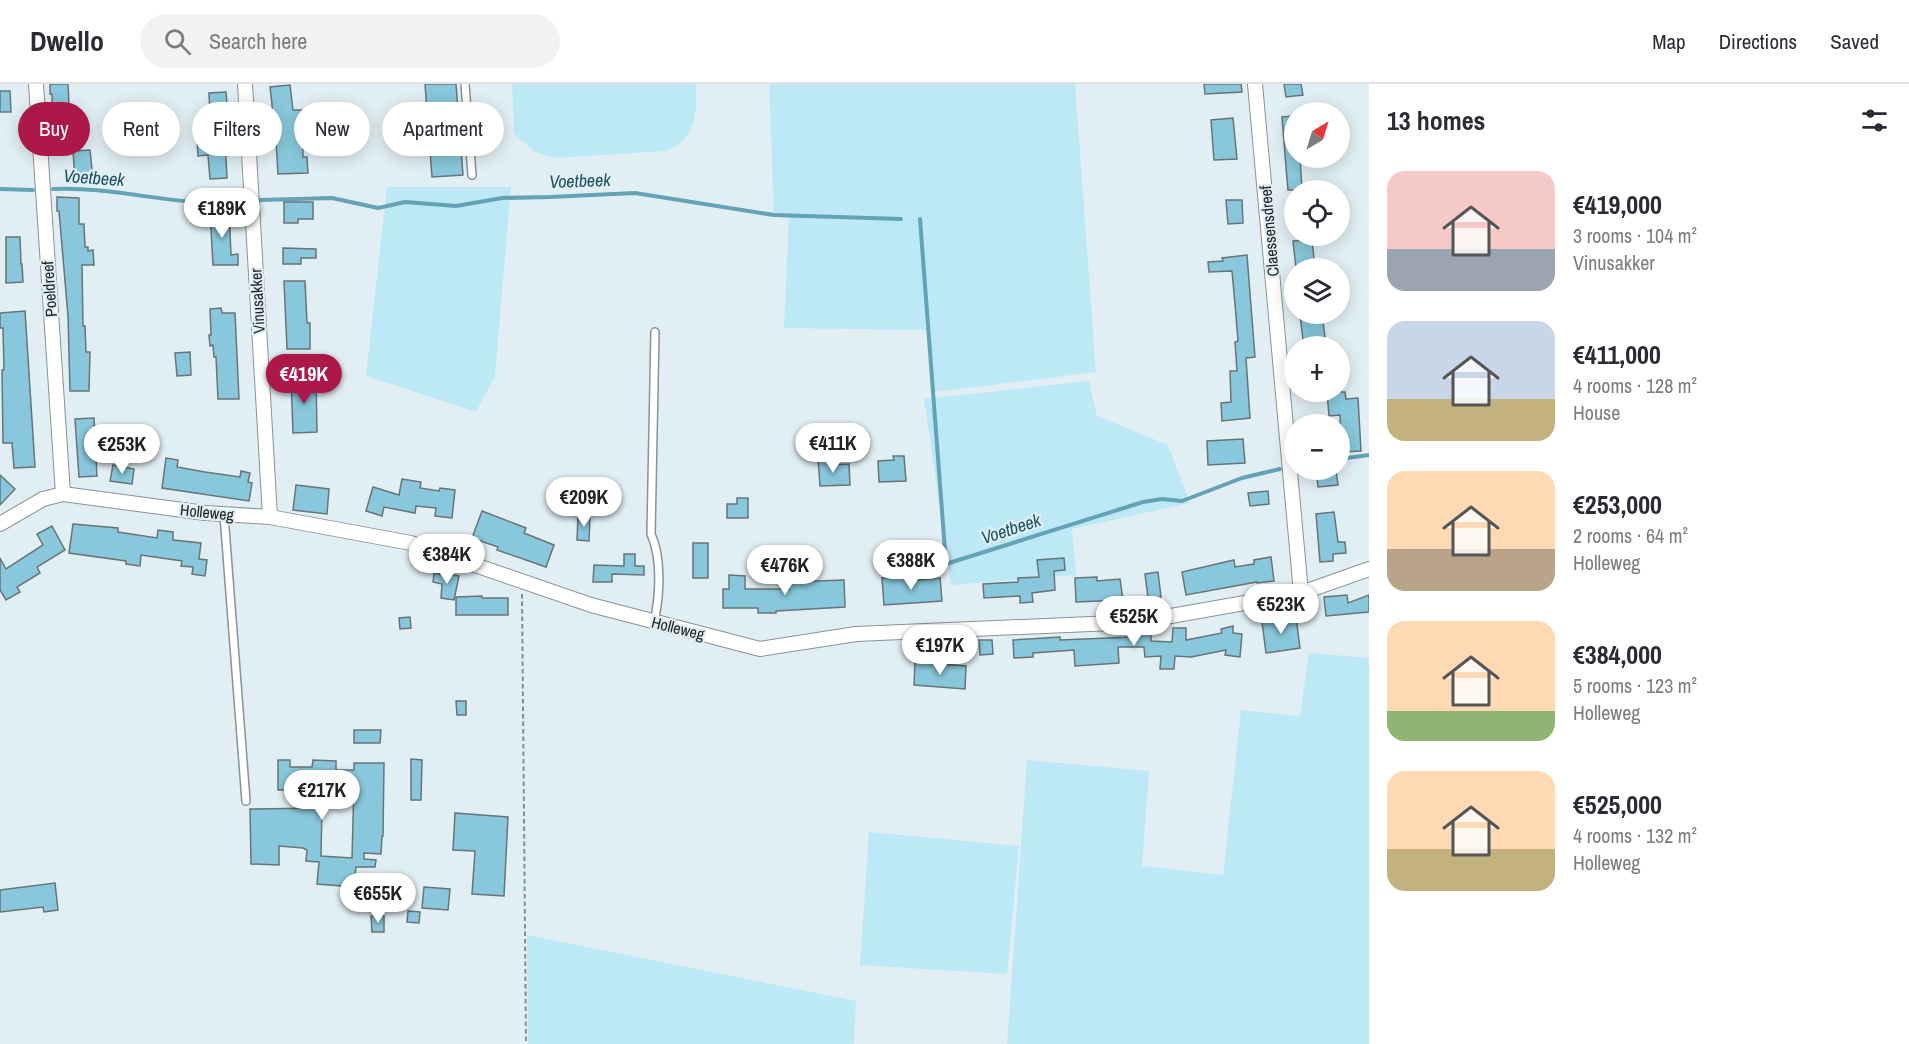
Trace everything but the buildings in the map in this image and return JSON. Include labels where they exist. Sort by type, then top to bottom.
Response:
[{"type":"street","name":"Poeldreef","points":[[36,84],[63,494]]},
{"type":"street","name":"Vinusakker","points":[[245,84],[270,517]]},
{"type":"street","name":"Claessensdreef","points":[[1256,84],[1301,593]]},
{"type":"street","name":"Holleweg","points":[[0,524],[44,499],[63,494],[205,513],[270,517],[411,543],[591,605],[760,649],[856,634],[1137,622],[1301,593],[1369,569]]},
{"type":"lane","points":[[465,84],[472,175]]},
{"type":"lane","points":[[654,622],[657,608],[658,558],[651,534],[655,332]]},
{"type":"lane","points":[[224,514],[246,801]]},
{"type":"path","points":[[521,582],[526,1044]]},
{"type":"shaded area","points":[[512,84],[696,84],[695,115],[689,133],[676,146],[665,151],[555,158],[536,152],[514,133]]},
{"type":"shaded area","points":[[769,84],[1075,84],[1096,372],[935,392],[928,330],[784,328],[789,215],[774,215]]},
{"type":"shaded area","points":[[387,187],[511,187],[495,376],[476,412],[366,376]]},
{"type":"shaded area","points":[[1089,381],[1097,416],[1168,445],[1190,503],[1072,529],[1076,575],[951,585],[924,399]]},
{"type":"shaded area","points":[[1309,653],[1369,658],[1369,1044],[1007,1044],[1027,760],[1149,771],[1142,866],[1223,875],[1241,710],[1300,716]]},
{"type":"shaded area","points":[[869,832],[1019,846],[1007,974],[860,965]]},
{"type":"shaded area","points":[[527,935],[856,1001],[854,1044],[528,1044]]},
{"type":"waterway","name":"Voetbeek","points":[[0,189],[33,190]]},
{"type":"waterway","name":"Voetbeek","points":[[53,189],[100,191],[195,202],[242,202]]},
{"type":"waterway","name":"Voetbeek","points":[[260,200],[332,198],[378,208],[405,202],[456,206],[502,198],[635,193],[774,215],[901,219]]},
{"type":"waterway","name":"Voetbeek","points":[[920,219],[946,564],[1143,502],[1162,499],[1182,501],[1242,478],[1280,469]]},
{"type":"waterway","name":"Voetbeek","points":[[1350,458],[1369,455]]}]
